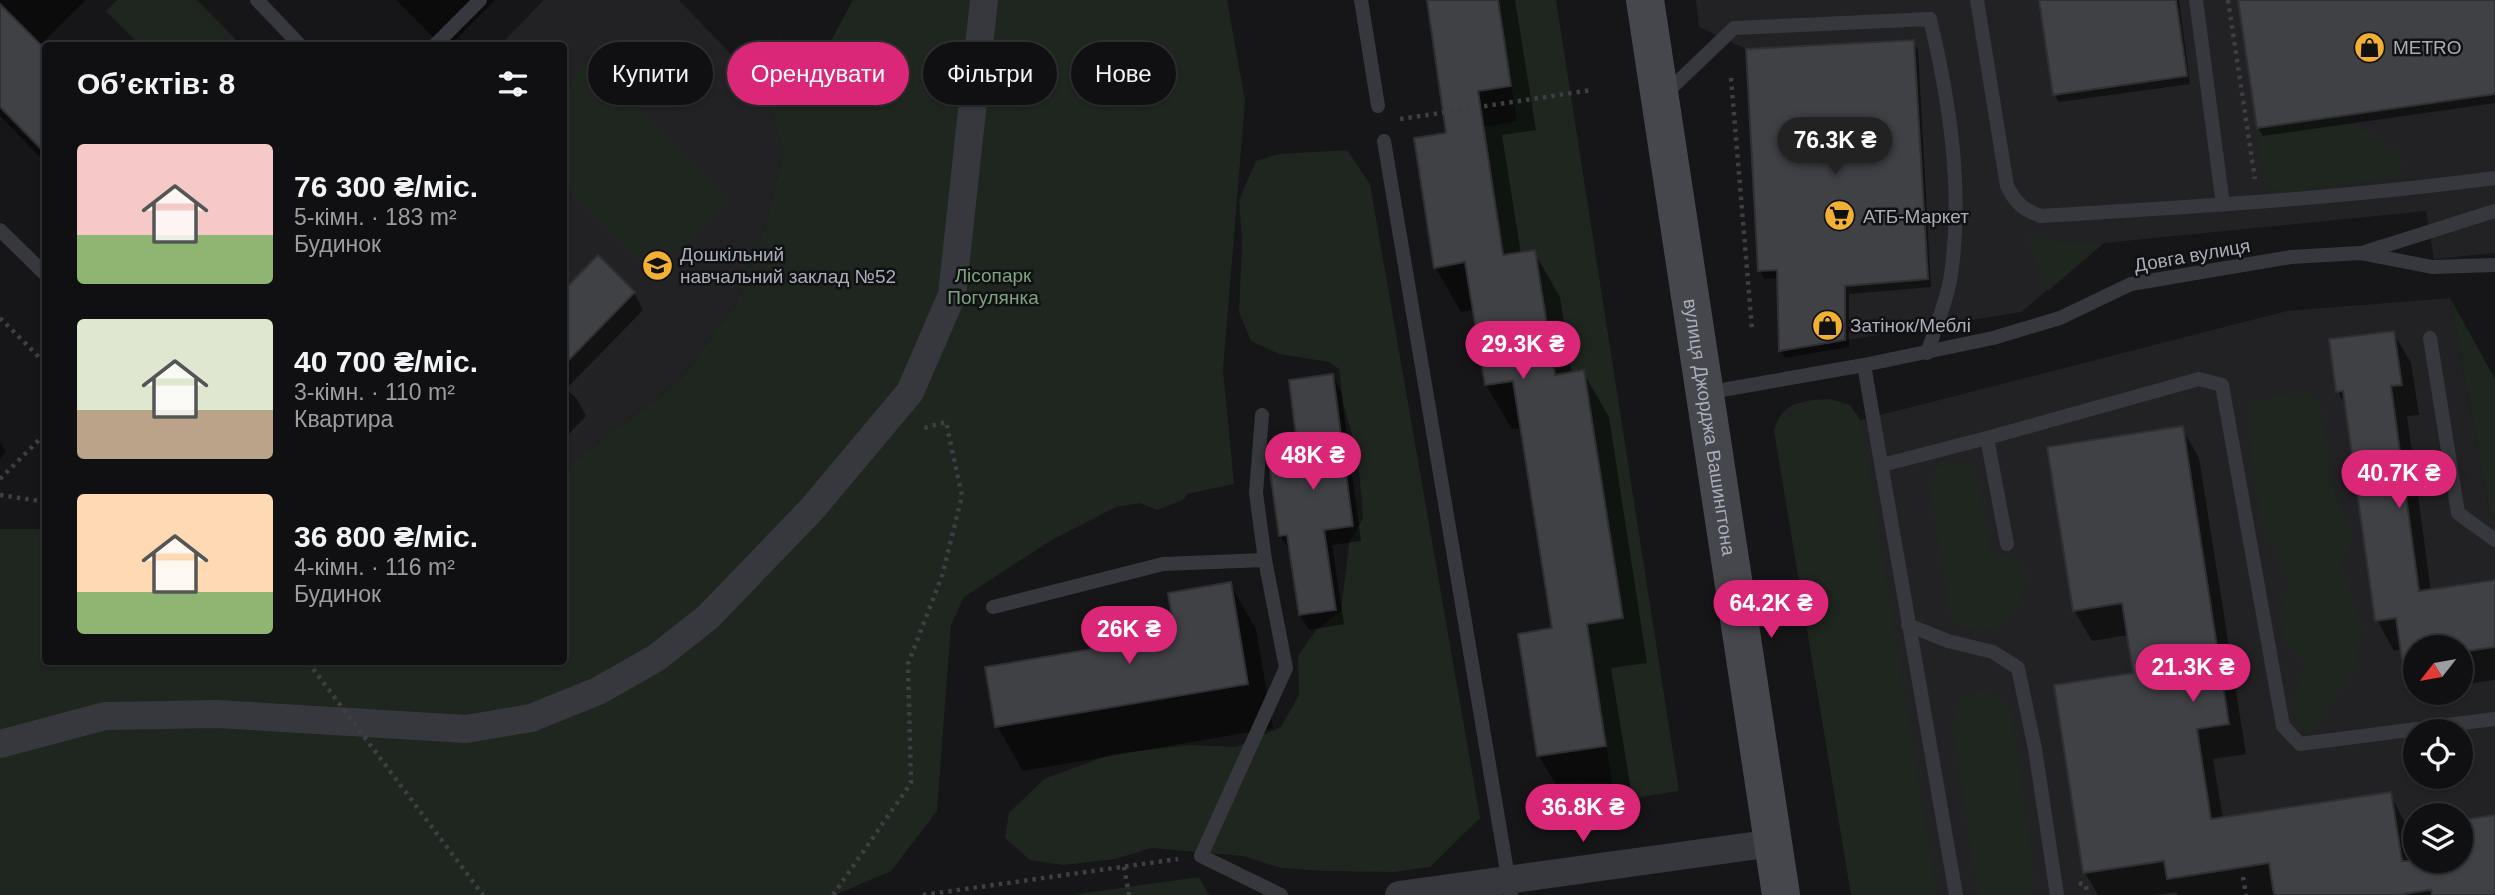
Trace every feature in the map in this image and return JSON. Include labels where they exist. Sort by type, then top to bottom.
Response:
[{"type":"main road","name":"вулиця Джорджа Вашингтона","points":[[1645,0],[1781,895]]},
{"type":"street","points":[[0,744],[106,716],[217,714],[466,729],[531,718],[598,691],[656,658],[708,617],[812,509],[910,392],[952,295],[984,0]]},
{"type":"street","points":[[1399,895],[1510,887],[1773,843]]},
{"type":"lane","points":[[257,0],[297,42]]},
{"type":"lane","points":[[438,42],[480,0]]},
{"type":"lane","points":[[1361,0],[1378,106]]},
{"type":"lane","points":[[1978,0],[2007,186],[2018,204],[2027,212],[2040,216],[2223,205],[2404,190],[2495,178]]},
{"type":"lane","points":[[2196,0],[2223,205]]},
{"type":"lane","points":[[1660,99],[1734,28],[1930,19],[1944,80],[1957,212],[1950,282],[1927,353]]},
{"type":"lane","points":[[1384,141],[1510,887]]},
{"type":"lane","points":[[2360,253],[2495,211]]},
{"type":"lane","points":[[0,230],[42,271]]},
{"type":"lane","name":"Довга вулиця","points":[[1704,394],[1927,353],[1993,338],[2060,318],[2131,284],[2291,257],[2360,253],[2432,267],[2495,265]]},
{"type":"lane","points":[[2430,338],[2458,513],[2495,540]]},
{"type":"lane","points":[[1864,365],[1956,895]]},
{"type":"lane","points":[[1882,465],[2199,379],[2222,385],[2283,726],[2300,744],[2495,719]]},
{"type":"lane","points":[[1262,415],[1256,493],[1265,560],[1286,668],[1201,856],[1281,895]]},
{"type":"lane","points":[[1987,438],[2007,544]]},
{"type":"lane","points":[[993,607],[1163,564],[1265,560]]},
{"type":"lane","points":[[1908,625],[1948,641],[1993,652],[2018,668],[2035,748],[2057,895]]},
{"type":"path","points":[[2228,0],[2259,202]]},
{"type":"path","points":[[1731,78],[1752,329]]},
{"type":"path","points":[[1394,120],[1592,90]]},
{"type":"path","points":[[0,318],[42,360]]},
{"type":"path","points":[[833,895],[911,783],[908,664],[942,576],[962,496],[946,422],[920,430]]},
{"type":"path","points":[[0,479],[42,437]]},
{"type":"path","points":[[0,495],[42,501]]},
{"type":"path","points":[[310,665],[483,895]]},
{"type":"path","points":[[922,895],[1201,856]]},
{"type":"path","points":[[1124,867],[1129,895]]},
{"type":"path","points":[[2243,877],[2246,895]]},
{"type":"shaded area","name":"Дошкільний навчальний заклад №52","points":[[544,0],[679,0],[727,50],[727,105],[769,105],[783,151],[765,226],[736,304],[678,382],[567,466],[567,42],[503,42]]},
{"type":"shaded area","points":[[1696,0],[2495,0],[2495,253],[2434,259],[2426,211],[2104,243],[2021,312],[1779,351],[1777,271],[1758,271],[1746,49],[1699,27]]},
{"type":"shaded area","points":[[2450,298],[2490,515],[2495,518],[2495,895],[1929,895],[1849,423],[2287,311]]},
{"type":"green space","points":[[117,0],[197,0],[238,42],[137,42],[106,11]]},
{"type":"green space","name":"Лісопарк Погулянка","points":[[853,0],[1227,0],[1245,101],[1223,370],[1234,484],[1187,494],[1183,500],[1157,510],[1140,503],[1116,507],[1050,541],[964,597],[951,625],[937,811],[891,871],[835,895],[0,895],[0,529],[42,529],[42,665],[567,665],[567,466],[678,382],[736,304],[765,226],[783,151],[769,105],[909,105],[909,42],[830,42]]},
{"type":"green space","points":[[1498,0],[1556,0],[1679,791],[1615,801],[1587,624],[1623,618],[1584,371],[1555,375],[1535,250],[1503,255],[1483,127],[1517,121]]},
{"type":"green space","points":[[588,62],[588,105],[637,105],[731,200],[654,277],[567,189],[567,84]]},
{"type":"green space","points":[[2342,116],[2398,152],[2404,160],[2398,177],[2289,192],[2271,185],[2262,169],[2257,128]]},
{"type":"green space","points":[[1347,150],[1370,184],[1480,818],[1430,867],[1394,872],[1281,868],[1243,856],[1151,848],[1115,859],[1063,865],[1030,860],[1005,838],[1009,813],[1044,779],[1112,754],[1190,745],[1236,747],[1281,727],[1299,695],[1298,656],[1316,630],[1341,611],[1349,544],[1363,518],[1358,457],[1343,402],[1339,369],[1329,362],[1279,354],[1251,341],[1239,312],[1242,242],[1239,200],[1256,161],[1279,154]]},
{"type":"green space","points":[[2025,235],[2062,242],[2104,243],[2048,291]]},
{"type":"green space","points":[[2450,298],[2495,379],[2495,518],[2490,515]]},
{"type":"green space","points":[[2304,390],[2320,404],[2333,485],[2341,511],[2354,536],[2341,562],[2362,628],[2354,672],[2310,735],[2297,722],[2293,700],[2305,664],[2286,643],[2280,616],[2290,583],[2261,523],[2249,439],[2249,410],[2262,400]]},
{"type":"green space","points":[[1830,399],[1850,405],[1861,421],[1937,895],[1851,895],[1774,431],[1782,414],[1794,404]]},
{"type":"green space","points":[[1960,462],[1975,467],[1991,553],[2010,555],[2025,566],[2023,595],[2019,603],[2006,620],[1988,629],[1969,629],[1951,619],[1928,475],[1942,465]]},
{"type":"green space","points":[[1982,692],[2000,699],[2012,715],[2035,882],[2032,895],[1980,895],[1977,888],[1952,725],[1960,702]]},
{"type":"green space","points":[[1199,877],[1209,895],[1071,895]]},
{"type":"building","points":[[1427,0],[1498,0],[1511,86],[1478,91],[1503,255],[1535,250],[1555,375],[1584,370],[1623,618],[1587,624],[1606,746],[1537,756],[1518,634],[1552,628],[1513,381],[1485,385],[1465,262],[1434,268],[1414,138],[1446,133]]},
{"type":"building","points":[[2039,0],[2176,0],[2187,76],[2053,95]]},
{"type":"building","name":"METRO","points":[[2238,0],[2495,0],[2495,94],[2257,128]]},
{"type":"building","points":[[0,4],[42,46],[42,150],[0,107]]},
{"type":"building","name":"АТБ-Маркет","points":[[1914,40],[1928,279],[1845,286],[1845,340],[1779,351],[1777,270],[1758,271],[1746,49]]},
{"type":"building","points":[[598,255],[635,292],[567,362],[567,287]]},
{"type":"building","points":[[2394,331],[2402,385],[2391,386],[2419,591],[2495,580],[2495,647],[2473,650],[2473,635],[2403,635],[2402,660],[2396,618],[2375,621],[2343,391],[2336,392],[2329,339]]},
{"type":"building","points":[[1333,374],[1353,526],[1324,530],[1336,610],[1299,615],[1287,535],[1279,536],[1270,471],[1300,467],[1289,380]]},
{"type":"building","points":[[2183,426],[2229,724],[2197,729],[2211,819],[2391,792],[2403,873],[2473,873],[2473,818],[2495,815],[2495,895],[2432,895],[2431,890],[2399,895],[2274,895],[2269,863],[2167,879],[2164,861],[2083,873],[2054,685],[2133,673],[2122,603],[2073,611],[2047,447]]},
{"type":"building","points":[[1231,582],[1248,684],[995,727],[985,667],[1175,635],[1168,593]]},
{"type":"place","name":"METRO","points":[[2370,47]]},
{"type":"place","name":"АТБ-Маркет","points":[[1840,216]]},
{"type":"place","name":"Дошкільний навчальний заклад №52","points":[[657,265]]},
{"type":"place","name":"Затінок/Меблі","points":[[1827,325]]}]
